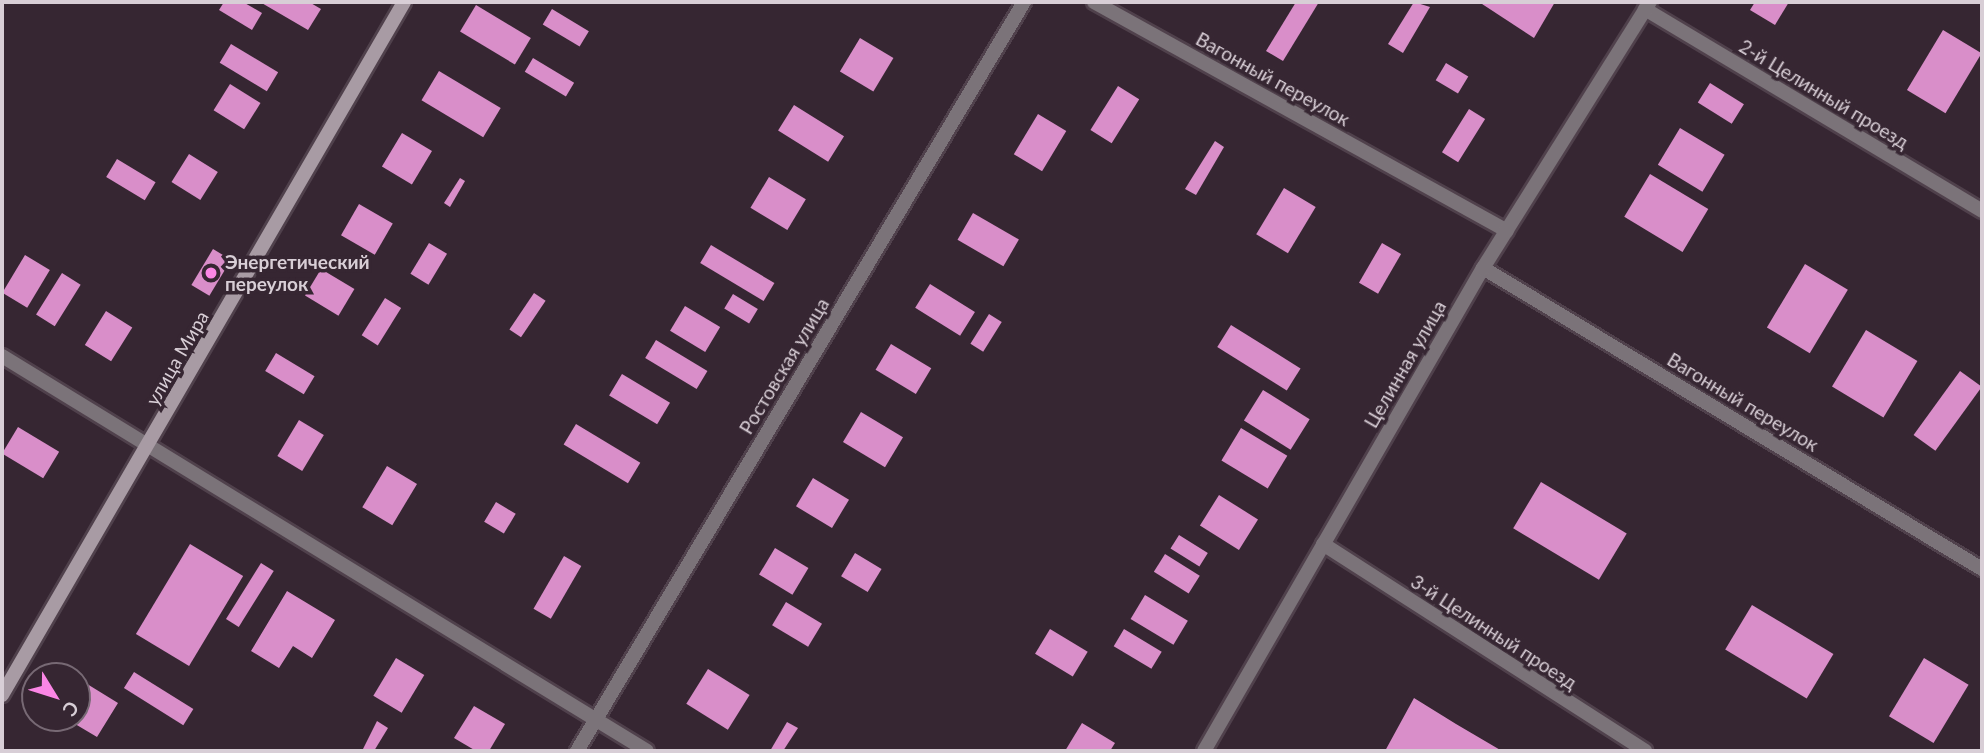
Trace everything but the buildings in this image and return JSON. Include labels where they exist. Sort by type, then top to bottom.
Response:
[{"type":"street","name":"улица Мира","points":[[2,695],[404,2]]},
{"type":"street","name":"Ростовская улица","points":[[577,751],[1024,2]]},
{"type":"street","name":"Вагонный переулок","points":[[1094,2],[1507,232]]},
{"type":"street","name":"Целинная улица","points":[[1204,751],[1483,268],[1648,6]]},
{"type":"street","name":"2-й Целинный проезд","points":[[1648,6],[1982,211]]},
{"type":"street","name":"Вагонный переулок","points":[[1483,268],[1982,569]]},
{"type":"street","points":[[2,356],[648,751]]},
{"type":"street","name":"3-й Целинный проезд","points":[[1323,544],[1645,751]]},
{"type":"place","name":"Энергетический переулок","points":[[211,273]]}]
